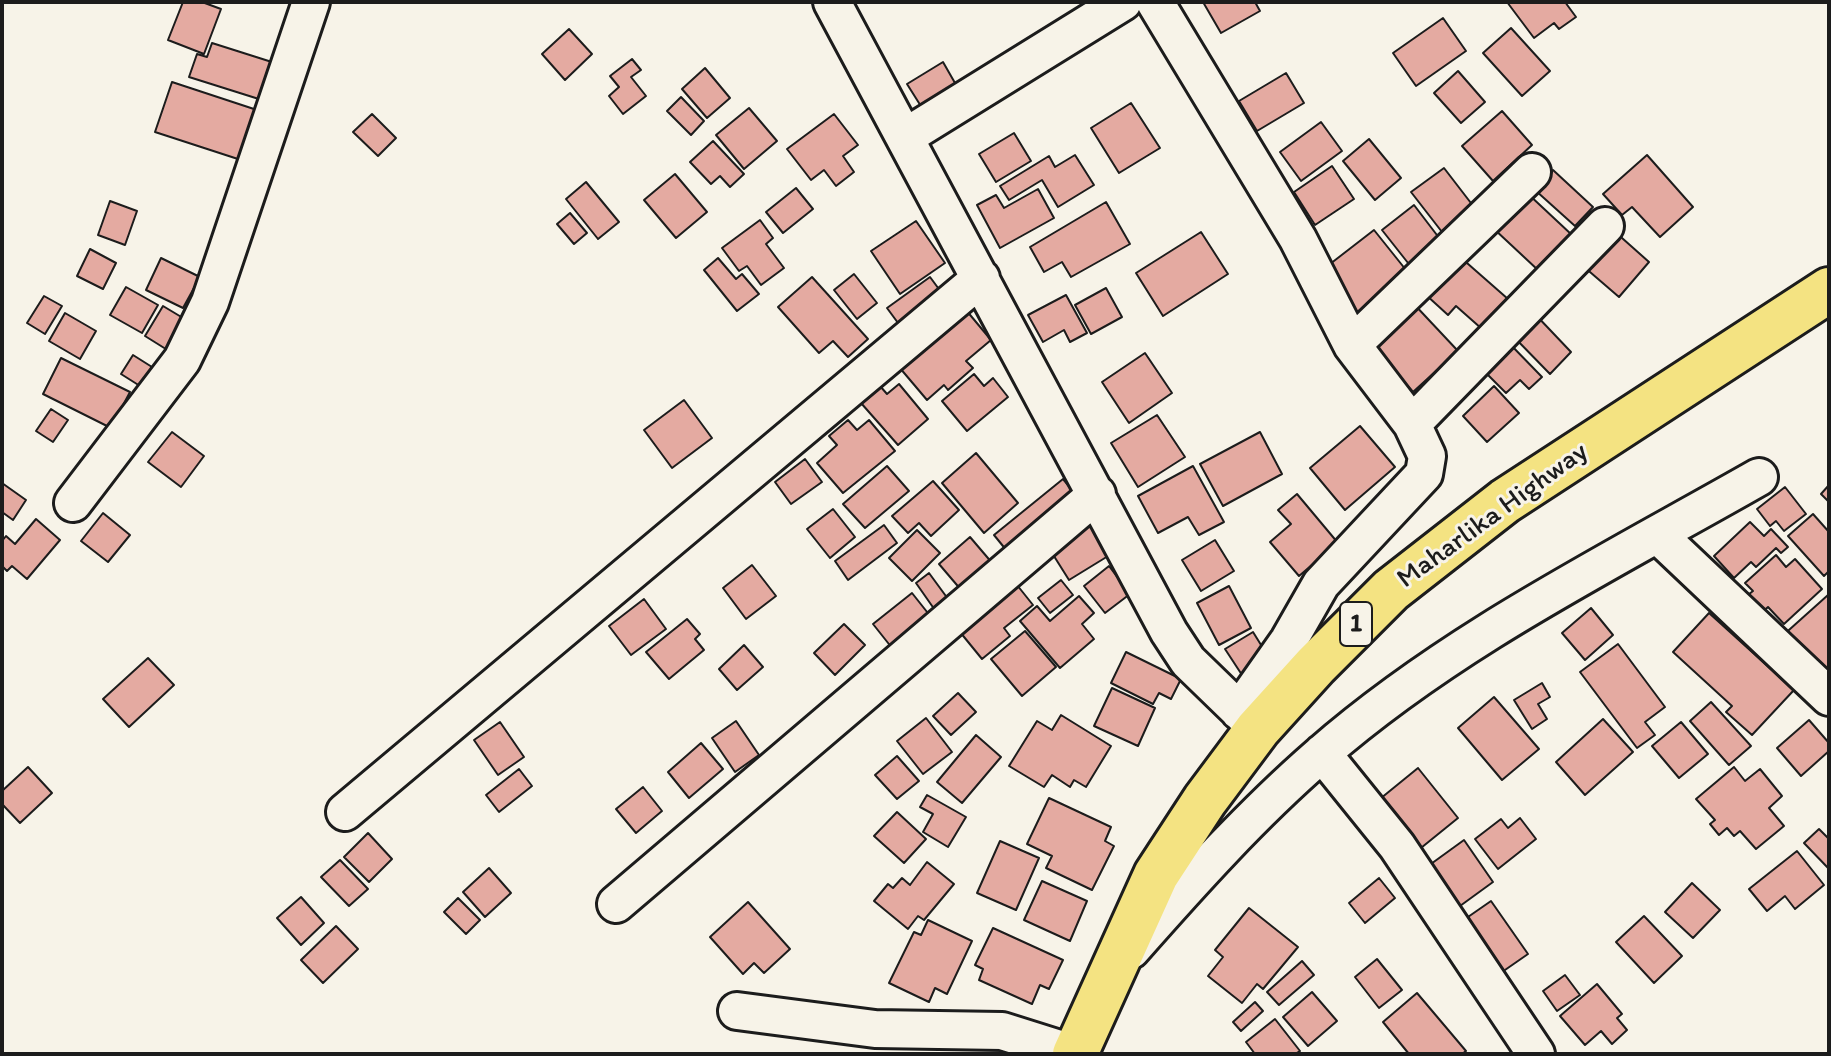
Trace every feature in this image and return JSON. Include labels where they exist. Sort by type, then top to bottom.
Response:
[{"type":"highway","name":"Maharlika Highway","points":[[1075,1054],[1156,875],[1205,800],[1249,720],[1391,590],[1505,501],[1829,290]]},
{"type":"street","points":[[73,503],[182,360],[210,302],[311,2]]},
{"type":"street","points":[[832,2],[1175,642],[1188,661],[1249,720],[1321,584],[1424,474],[1427,456],[1412,424],[1352,345],[1298,239],[1155,2]]},
{"type":"street","points":[[905,137],[1123,2]]},
{"type":"street","points":[[1352,345],[1532,172]]},
{"type":"street","points":[[1412,424],[1605,226]]},
{"type":"street","points":[[345,812],[981,278]]},
{"type":"street","points":[[1114,970],[1236,831],[1322,753],[1407,688],[1533,606],[1759,477]]},
{"type":"street","points":[[616,904],[1097,494]]},
{"type":"street","points":[[1658,535],[1829,697]]},
{"type":"street","points":[[1322,753],[1397,846],[1536,1054]]},
{"type":"street","points":[[737,1011],[875,1029],[969,1027],[1002,1031],[1075,1054]]},
{"type":"building","points":[[183,2],[202,2],[221,9],[204,54],[168,40]]},
{"type":"building","points":[[1203,2],[1255,2],[1260,11],[1221,33]]},
{"type":"building","points":[[1507,2],[1565,2],[1576,17],[1559,29],[1554,23],[1534,38]]},
{"type":"building","points":[[1443,18],[1466,51],[1416,86],[1393,53]]},
{"type":"building","points":[[1511,28],[1550,71],[1522,96],[1483,53]]},
{"type":"building","points":[[569,29],[592,54],[565,80],[542,54]]},
{"type":"building","points":[[212,43],[275,63],[262,100],[189,77],[197,54],[207,57]]},
{"type":"building","points":[[632,59],[641,70],[631,77],[646,96],[623,114],[609,96],[619,87],[610,76]]},
{"type":"building","points":[[943,62],[959,90],[924,111],[907,84]]},
{"type":"building","points":[[705,68],[730,98],[707,118],[682,89]]},
{"type":"building","points":[[1458,71],[1485,102],[1461,123],[1434,93]]},
{"type":"building","points":[[1286,73],[1304,103],[1257,131],[1239,101]]},
{"type":"building","points":[[172,82],[257,110],[241,160],[155,132]]},
{"type":"building","points":[[681,97],[704,121],[691,135],[667,111]]},
{"type":"building","points":[[1131,103],[1160,148],[1119,173],[1091,128]]},
{"type":"building","points":[[749,108],[777,141],[744,169],[716,135]]},
{"type":"building","points":[[1502,111],[1532,145],[1493,181],[1462,146]]},
{"type":"building","points":[[372,114],[396,138],[378,156],[353,132]]},
{"type":"building","points":[[834,114],[858,145],[843,156],[854,172],[836,186],[824,170],[811,180],[787,149]]},
{"type":"building","points":[[1321,122],[1342,151],[1301,181],[1280,152]]},
{"type":"building","points":[[1014,133],[1031,161],[996,182],[979,154]]},
{"type":"building","points":[[1369,139],[1401,178],[1375,200],[1343,161]]},
{"type":"building","points":[[713,141],[744,174],[730,187],[720,176],[711,184],[690,162]]},
{"type":"building","points":[[1075,155],[1094,185],[1058,207],[1042,180],[1009,200],[1000,186],[1049,156],[1055,167]]},
{"type":"building","points":[[1647,155],[1693,207],[1660,237],[1632,207],[1622,215],[1603,194]]},
{"type":"building","points":[[1332,166],[1354,199],[1315,225],[1294,192]]},
{"type":"building","points":[[1444,168],[1474,207],[1442,232],[1411,192]]},
{"type":"building","points":[[1553,170],[1593,207],[1575,226],[1535,190]]},
{"type":"building","points":[[675,174],[707,212],[676,238],[644,200]]},
{"type":"building","points":[[586,182],[619,222],[598,239],[566,199]]},
{"type":"building","points":[[796,188],[813,209],[783,233],[766,212]]},
{"type":"building","points":[[1038,189],[1054,218],[1000,248],[977,205],[996,195],[1004,208]]},
{"type":"building","points":[[1526,192],[1572,235],[1539,271],[1493,228]]},
{"type":"building","points":[[110,201],[137,211],[125,245],[98,235]]},
{"type":"building","points":[[1106,202],[1130,244],[1071,277],[1062,262],[1044,272],[1030,247]]},
{"type":"building","points":[[1414,205],[1443,243],[1412,268],[1382,230]]},
{"type":"building","points":[[570,213],[587,233],[574,244],[557,224]]},
{"type":"building","points":[[760,220],[773,238],[766,244],[784,268],[761,285],[747,266],[739,271],[722,248]]},
{"type":"building","points":[[916,221],[945,263],[900,294],[871,251]]},
{"type":"building","points":[[1374,230],[1410,275],[1357,317],[1321,271]]},
{"type":"building","points":[[1613,230],[1649,262],[1619,297],[1583,266]]},
{"type":"building","points":[[1201,232],[1228,274],[1163,316],[1136,273]]},
{"type":"building","points":[[90,249],[116,263],[103,289],[77,276]]},
{"type":"building","points":[[1459,256],[1508,299],[1482,329],[1456,306],[1448,315],[1425,294]]},
{"type":"building","points":[[161,258],[200,277],[183,308],[146,290]]},
{"type":"building","points":[[718,258],[736,279],[742,274],[759,294],[737,311],[704,270]]},
{"type":"building","points":[[854,274],[877,303],[857,319],[834,290]]},
{"type":"building","points":[[812,277],[868,339],[848,357],[833,341],[819,353],[778,307]]},
{"type":"building","points":[[930,277],[944,296],[901,327],[887,308]]},
{"type":"building","points":[[126,287],[158,305],[142,333],[110,315]]},
{"type":"building","points":[[1106,288],[1122,317],[1091,334],[1075,305]]},
{"type":"building","points":[[1066,295],[1087,333],[1070,342],[1064,330],[1043,342],[1028,315]]},
{"type":"building","points":[[44,296],[62,306],[45,334],[27,323]]},
{"type":"building","points":[[1412,302],[1458,351],[1413,392],[1368,343]]},
{"type":"building","points":[[961,304],[991,340],[966,361],[973,368],[948,390],[944,385],[927,400],[894,361]]},
{"type":"building","points":[[163,306],[188,321],[169,351],[145,336]]},
{"type":"building","points":[[1533,312],[1571,352],[1550,374],[1511,334]]},
{"type":"building","points":[[65,313],[96,331],[80,359],[49,341]]},
{"type":"building","points":[[1508,342],[1542,377],[1529,389],[1520,380],[1506,393],[1481,368]]},
{"type":"building","points":[[1145,353],[1172,393],[1129,423],[1102,382]]},
{"type":"building","points":[[133,355],[152,367],[140,386],[121,374]]},
{"type":"building","points":[[61,358],[130,392],[111,428],[43,394]]},
{"type":"building","points":[[974,374],[984,386],[993,378],[1008,397],[967,431],[942,401]]},
{"type":"building","points":[[899,384],[928,419],[898,445],[861,403],[880,386],[887,394]]},
{"type":"building","points":[[1494,386],[1519,413],[1487,442],[1463,416]]},
{"type":"building","points":[[684,400],[712,438],[672,468],[644,430]]},
{"type":"building","points":[[51,409],[68,420],[53,442],[36,431]]},
{"type":"building","points":[[1157,415],[1185,457],[1138,487],[1111,443]]},
{"type":"building","points":[[848,420],[857,430],[869,420],[895,451],[843,493],[817,463],[837,445],[829,436]]},
{"type":"building","points":[[1360,426],[1395,467],[1345,510],[1310,468]]},
{"type":"building","points":[[172,432],[204,456],[181,487],[148,462]]},
{"type":"building","points":[[1260,432],[1282,474],[1223,506],[1200,464]]},
{"type":"building","points":[[976,453],[1018,503],[984,533],[942,483]]},
{"type":"building","points":[[805,459],[822,482],[791,504],[775,482]]},
{"type":"building","points":[[887,466],[909,491],[865,528],[843,504]]},
{"type":"building","points":[[1193,466],[1224,522],[1199,535],[1188,517],[1158,533],[1138,496]]},
{"type":"building","points":[[1063,479],[1076,495],[1007,551],[994,535]]},
{"type":"building","points":[[933,481],[959,510],[931,536],[919,523],[908,533],[892,516]]},
{"type":"building","points":[[2,483],[26,500],[13,520],[2,512]]},
{"type":"building","points":[[1829,485],[1829,502],[1821,494]]},
{"type":"building","points":[[1785,487],[1806,514],[1784,531],[1776,521],[1770,526],[1757,509]]},
{"type":"building","points":[[1297,494],[1338,543],[1299,576],[1270,542],[1291,524],[1278,510]]},
{"type":"building","points":[[833,509],[855,537],[830,558],[807,529]]},
{"type":"building","points":[[103,513],[130,535],[108,562],[81,541]]},
{"type":"building","points":[[1813,514],[1829,532],[1829,571],[1824,576],[1788,536]]},
{"type":"building","points":[[1090,517],[1113,553],[1069,580],[1047,545]]},
{"type":"building","points":[[36,519],[60,540],[27,579],[12,566],[7,571],[2,566],[2,541],[6,536],[15,544]]},
{"type":"building","points":[[1750,522],[1764,536],[1771,529],[1788,547],[1781,553],[1776,548],[1756,567],[1751,562],[1734,578],[1714,556]]},
{"type":"building","points":[[884,525],[897,543],[848,580],[835,561]]},
{"type":"building","points":[[917,530],[940,553],[912,581],[889,558]]},
{"type":"building","points":[[970,537],[993,564],[962,591],[939,564]]},
{"type":"building","points":[[1215,540],[1234,571],[1201,591],[1182,560]]},
{"type":"building","points":[[1776,555],[1786,567],[1795,559],[1822,589],[1784,624],[1768,607],[1759,615],[1744,598],[1753,591],[1745,583]]},
{"type":"building","points":[[752,565],[776,596],[746,619],[723,588]]},
{"type":"building","points":[[1109,566],[1130,594],[1105,613],[1084,586]]},
{"type":"building","points":[[929,573],[951,603],[937,613],[916,583]]},
{"type":"building","points":[[1061,580],[1073,595],[1050,613],[1038,598]]},
{"type":"building","points":[[1017,585],[1033,605],[1004,628],[1010,636],[982,659],[960,632]]},
{"type":"building","points":[[1229,586],[1251,628],[1219,645],[1197,603]]},
{"type":"building","points":[[912,593],[935,622],[896,653],[873,624]]},
{"type":"building","points":[[1079,596],[1094,613],[1082,624],[1094,639],[1060,668],[1020,621],[1037,606],[1050,621]]},
{"type":"building","points":[[1829,596],[1829,672],[1780,638]]},
{"type":"building","points":[[644,599],[666,629],[631,655],[609,626]]},
{"type":"building","points":[[1591,608],[1613,635],[1585,660],[1562,633]]},
{"type":"building","points":[[1709,613],[1794,690],[1752,735],[1726,712],[1732,706],[1673,652]]},
{"type":"building","points":[[687,619],[700,634],[695,639],[704,650],[669,679],[646,652]]},
{"type":"building","points":[[844,624],[865,645],[835,675],[814,653]]},
{"type":"building","points":[[1025,631],[1056,667],[1022,696],[991,659]]},
{"type":"building","points":[[1253,632],[1271,661],[1244,678],[1225,649]]},
{"type":"building","points":[[1618,644],[1665,707],[1645,722],[1655,735],[1637,748],[1580,672]]},
{"type":"building","points":[[744,645],[763,667],[737,690],[719,669]]},
{"type":"building","points":[[1126,652],[1181,679],[1171,699],[1159,693],[1153,704],[1111,683]]},
{"type":"building","points":[[148,658],[174,685],[129,727],[103,699]]},
{"type":"building","points":[[1542,683],[1550,697],[1538,704],[1547,719],[1532,729],[1514,700]]},
{"type":"building","points":[[1112,688],[1155,708],[1138,746],[1094,726]]},
{"type":"building","points":[[958,693],[976,712],[951,735],[933,716]]},
{"type":"building","points":[[1494,697],[1539,749],[1502,780],[1458,728]]},
{"type":"building","points":[[1711,702],[1751,746],[1729,765],[1690,721]]},
{"type":"building","points":[[1061,715],[1111,746],[1086,787],[1074,780],[1070,787],[1052,775],[1044,787],[1009,766],[1037,721],[1052,730]]},
{"type":"building","points":[[926,718],[952,752],[923,774],[897,741]]},
{"type":"building","points":[[1603,719],[1633,752],[1585,795],[1556,762]]},
{"type":"building","points":[[1809,720],[1829,743],[1829,751],[1801,776],[1777,748]]},
{"type":"building","points":[[736,721],[759,755],[735,772],[712,738]]},
{"type":"building","points":[[500,722],[524,757],[498,775],[474,740]]},
{"type":"building","points":[[1681,722],[1708,754],[1679,778],[1652,746]]},
{"type":"building","points":[[976,735],[1001,757],[962,803],[937,782]]},
{"type":"building","points":[[701,743],[723,769],[689,798],[668,772]]},
{"type":"building","points":[[897,756],[919,781],[897,799],[875,775]]},
{"type":"building","points":[[28,767],[52,793],[20,823],[2,804],[2,791]]},
{"type":"building","points":[[1734,767],[1745,781],[1760,769],[1782,796],[1769,808],[1784,826],[1756,849],[1740,831],[1734,836],[1727,828],[1719,835],[1710,824],[1715,820],[1696,799]]},
{"type":"building","points":[[1418,768],[1458,818],[1416,852],[1375,803]]},
{"type":"building","points":[[519,769],[532,786],[499,812],[486,795]]},
{"type":"building","points":[[643,787],[662,811],[636,833],[616,809]]},
{"type":"building","points":[[927,795],[966,817],[948,847],[923,832],[933,814],[920,807]]},
{"type":"building","points":[[1049,798],[1111,827],[1105,841],[1114,846],[1092,890],[1046,868],[1052,856],[1027,844]]},
{"type":"building","points":[[897,812],[926,839],[904,863],[874,836]]},
{"type":"building","points":[[1520,818],[1536,839],[1498,869],[1475,839],[1501,819],[1508,828]]},
{"type":"building","points":[[1819,829],[1829,839],[1829,869],[1804,843]]},
{"type":"building","points":[[368,833],[392,859],[369,882],[344,857]]},
{"type":"building","points":[[1464,840],[1493,882],[1460,906],[1447,886],[1440,891],[1424,869]]},
{"type":"building","points":[[1000,841],[1039,858],[1016,910],[977,893]]},
{"type":"building","points":[[1797,851],[1824,885],[1795,909],[1785,896],[1767,911],[1749,889]]},
{"type":"building","points":[[340,860],[368,889],[349,906],[321,877]]},
{"type":"building","points":[[927,862],[954,884],[924,920],[918,916],[908,929],[874,901],[888,884],[893,888],[902,878],[910,885]]},
{"type":"building","points":[[489,868],[511,893],[485,917],[463,892]]},
{"type":"building","points":[[1379,878],[1395,898],[1365,923],[1349,903]]},
{"type":"building","points":[[1042,881],[1087,901],[1070,941],[1024,920]]},
{"type":"building","points":[[1692,883],[1720,910],[1693,938],[1665,912]]},
{"type":"building","points":[[301,897],[324,923],[301,945],[277,918]]},
{"type":"building","points":[[458,898],[480,920],[466,934],[444,912]]},
{"type":"building","points":[[1491,901],[1528,954],[1492,979],[1455,926]]},
{"type":"building","points":[[748,902],[790,949],[764,973],[754,963],[743,974],[710,937]]},
{"type":"building","points":[[1249,908],[1298,947],[1263,989],[1257,984],[1242,1003],[1208,976],[1223,957],[1215,950]]},
{"type":"building","points":[[1644,916],[1682,956],[1654,983],[1616,942]]},
{"type":"building","points":[[928,920],[972,941],[947,994],[935,988],[929,1002],[889,983],[914,932],[921,935]]},
{"type":"building","points":[[336,926],[358,949],[323,983],[301,960]]},
{"type":"building","points":[[993,928],[1063,960],[1049,989],[1040,985],[1032,1004],[979,980],[983,969],[975,965]]},
{"type":"building","points":[[1377,959],[1402,990],[1379,1008],[1355,977]]},
{"type":"building","points":[[1302,961],[1314,975],[1279,1005],[1267,992]]},
{"type":"building","points":[[1565,975],[1580,995],[1557,1011],[1543,991]]},
{"type":"building","points":[[1597,984],[1622,1014],[1617,1018],[1627,1030],[1612,1044],[1601,1031],[1585,1045],[1560,1016]]},
{"type":"building","points":[[1312,992],[1337,1021],[1308,1046],[1283,1017]]},
{"type":"building","points":[[1417,993],[1466,1051],[1462,1054],[1409,1054],[1383,1022]]},
{"type":"building","points":[[1255,1002],[1263,1011],[1241,1031],[1233,1022]]},
{"type":"building","points":[[1275,1019],[1300,1051],[1295,1054],[1255,1054],[1246,1042]]}]
